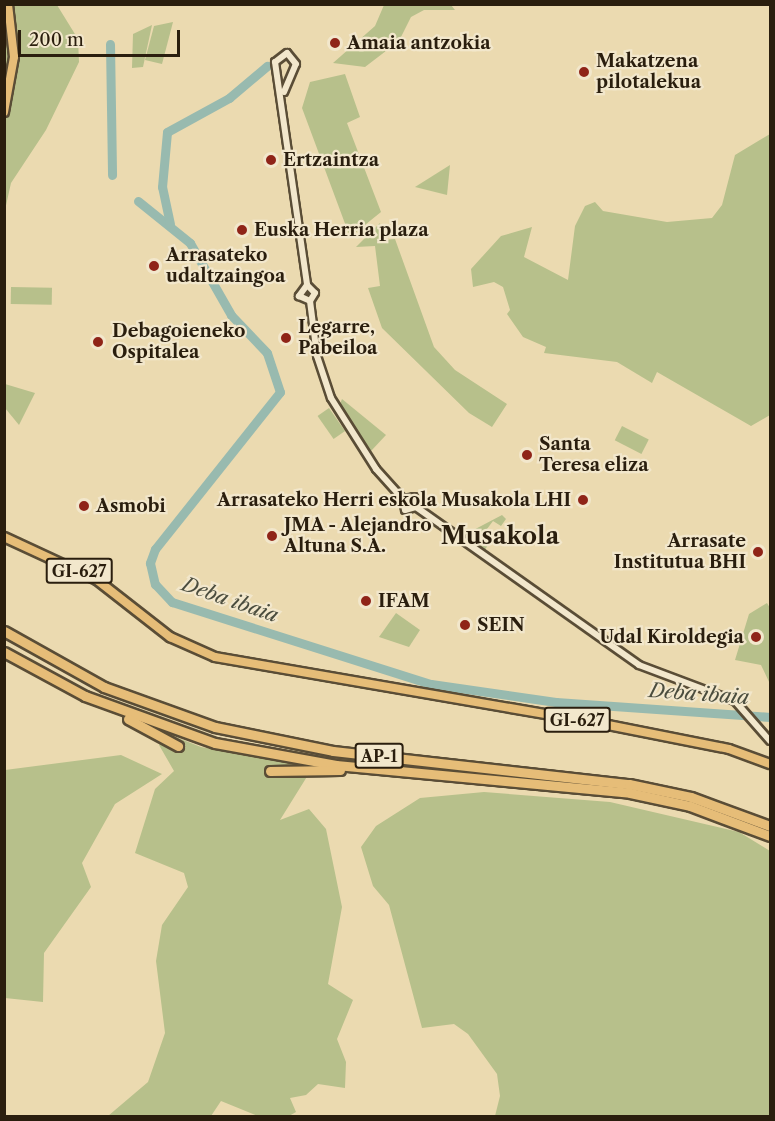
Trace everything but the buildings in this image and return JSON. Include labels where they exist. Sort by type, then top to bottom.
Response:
[{"type":"highway","name":"AP-1","points":[[4,631],[104,687],[215,727],[333,751],[629,784],[691,797],[771,826]]},
{"type":"highway","name":"AP-1","points":[[4,652],[114,708],[215,743],[361,768],[630,793],[700,809],[771,836]]},
{"type":"highway","points":[[114,708],[178,746]]},
{"type":"highway","points":[[270,771],[361,768]]},
{"type":"main road","points":[[4,112],[14,57],[8,4]]},
{"type":"main road","name":"GI-627","points":[[4,537],[97,580],[191,649],[293,672],[608,725],[729,749],[771,764]]},
{"type":"street","points":[[284,92],[289,73],[296,61],[286,52],[276,59],[284,92],[307,285],[315,294],[310,301],[317,356],[331,398],[376,469],[403,499],[405,510],[416,507]]},
{"type":"street","points":[[280,72],[289,73]]},
{"type":"street","points":[[307,285],[299,296],[310,301]]},
{"type":"street","points":[[403,499],[414,497],[416,507],[639,665],[729,698],[771,741]]},
{"type":"green space","points":[[5,5],[57,5],[78,39],[79,62],[46,130],[11,183],[5,210]]},
{"type":"green space","points":[[384,5],[451,5],[455,10],[424,10],[411,17],[399,41],[365,67],[333,63],[375,26]]},
{"type":"green space","points":[[173,22],[162,64],[145,60],[154,26]]},
{"type":"green space","points":[[152,25],[143,67],[132,68],[133,34]]},
{"type":"green space","points":[[345,74],[360,117],[347,123],[381,212],[350,237],[302,108],[310,82]]},
{"type":"green space","points":[[770,134],[770,415],[751,426],[657,372],[652,383],[617,362],[544,353],[546,347],[523,337],[507,314],[510,310],[503,287],[494,282],[473,287],[471,269],[501,236],[532,227],[524,257],[568,280],[575,226],[585,206],[595,202],[603,211],[667,222],[712,218],[722,205],[735,155]]},
{"type":"green space","points":[[450,165],[447,195],[415,187]]},
{"type":"green space","points":[[380,223],[383,240],[395,239],[434,347],[455,370],[507,404],[492,427],[469,413],[382,328],[368,288],[380,286],[375,246],[356,247]]},
{"type":"green space","points":[[11,287],[52,288],[52,305],[11,304]]},
{"type":"green space","points":[[5,384],[35,393],[19,425],[5,408]]},
{"type":"green space","points":[[342,399],[386,435],[371,451],[340,404]]},
{"type":"green space","points":[[329,408],[345,431],[334,439],[318,416]]},
{"type":"green space","points":[[622,426],[649,440],[641,454],[615,440]]},
{"type":"green space","points":[[502,515],[506,519],[501,526],[493,521],[481,537],[489,543],[485,550],[464,535]]},
{"type":"green space","name":"Udal Kiroldegia","points":[[767,603],[770,608],[770,684],[761,665],[735,660],[749,614]]},
{"type":"green space","points":[[396,613],[420,630],[409,647],[379,637]]},
{"type":"green space","points":[[168,734],[201,747],[313,767],[280,820],[309,809],[326,829],[342,907],[328,984],[353,1000],[337,1039],[346,1062],[345,1088],[318,1084],[306,1095],[290,1098],[296,1112],[289,1116],[258,1116],[221,1101],[211,1116],[108,1116],[148,1082],[165,1033],[156,961],[162,925],[188,887],[184,873],[135,853],[155,789],[174,771],[159,745]]},
{"type":"green space","points":[[121,755],[162,774],[115,804],[82,863],[91,887],[44,953],[43,1002],[5,998],[5,770]]},
{"type":"green space","points":[[484,792],[610,802],[739,832],[770,851],[770,1116],[495,1116],[500,1096],[497,1074],[468,1034],[454,1024],[422,1028],[389,905],[373,886],[361,847],[376,826],[420,798]]},
{"type":"waterway","name":"Deba ibaia","points":[[110,44],[112,175]]},
{"type":"waterway","points":[[170,224],[162,187],[167,132],[229,98],[267,66]]},
{"type":"waterway","name":"Deba ibaia","points":[[138,201],[190,243],[231,315],[267,353],[280,392],[155,549],[150,563],[155,584],[172,602],[431,684],[556,702],[770,717]]},
{"type":"place","name":"Amaia antzokia","points":[[335,43]]},
{"type":"place","name":"Makatzena pilotalekua","points":[[584,72]]},
{"type":"place","name":"Ertzaintza","points":[[271,160]]},
{"type":"place","name":"Euska Herria plaza","points":[[242,230]]},
{"type":"place","name":"Arrasateko udaltzaingoa","points":[[154,266]]},
{"type":"place","name":"Legarre, Pabeiloa","points":[[286,338]]},
{"type":"place","name":"Debagoieneko Ospitalea","points":[[98,342]]},
{"type":"place","name":"Santa Teresa eliza","points":[[527,455]]},
{"type":"place","name":"Arrasateko Herri eskola Musakola LHI","points":[[583,500]]},
{"type":"place","name":"Asmobi","points":[[84,506]]},
{"type":"place","name":"JMA - Alejandro Altuna S.A.","points":[[272,536]]},
{"type":"place","name":"Arrasate Institutua BHI","points":[[758,552]]},
{"type":"place","name":"IFAM","points":[[366,601]]},
{"type":"place","name":"SEIN","points":[[465,625]]},
{"type":"place","name":"Udal Kiroldegia","points":[[756,637]]},
{"type":"district","name":"Musakola","points":[[500,536]]}]
